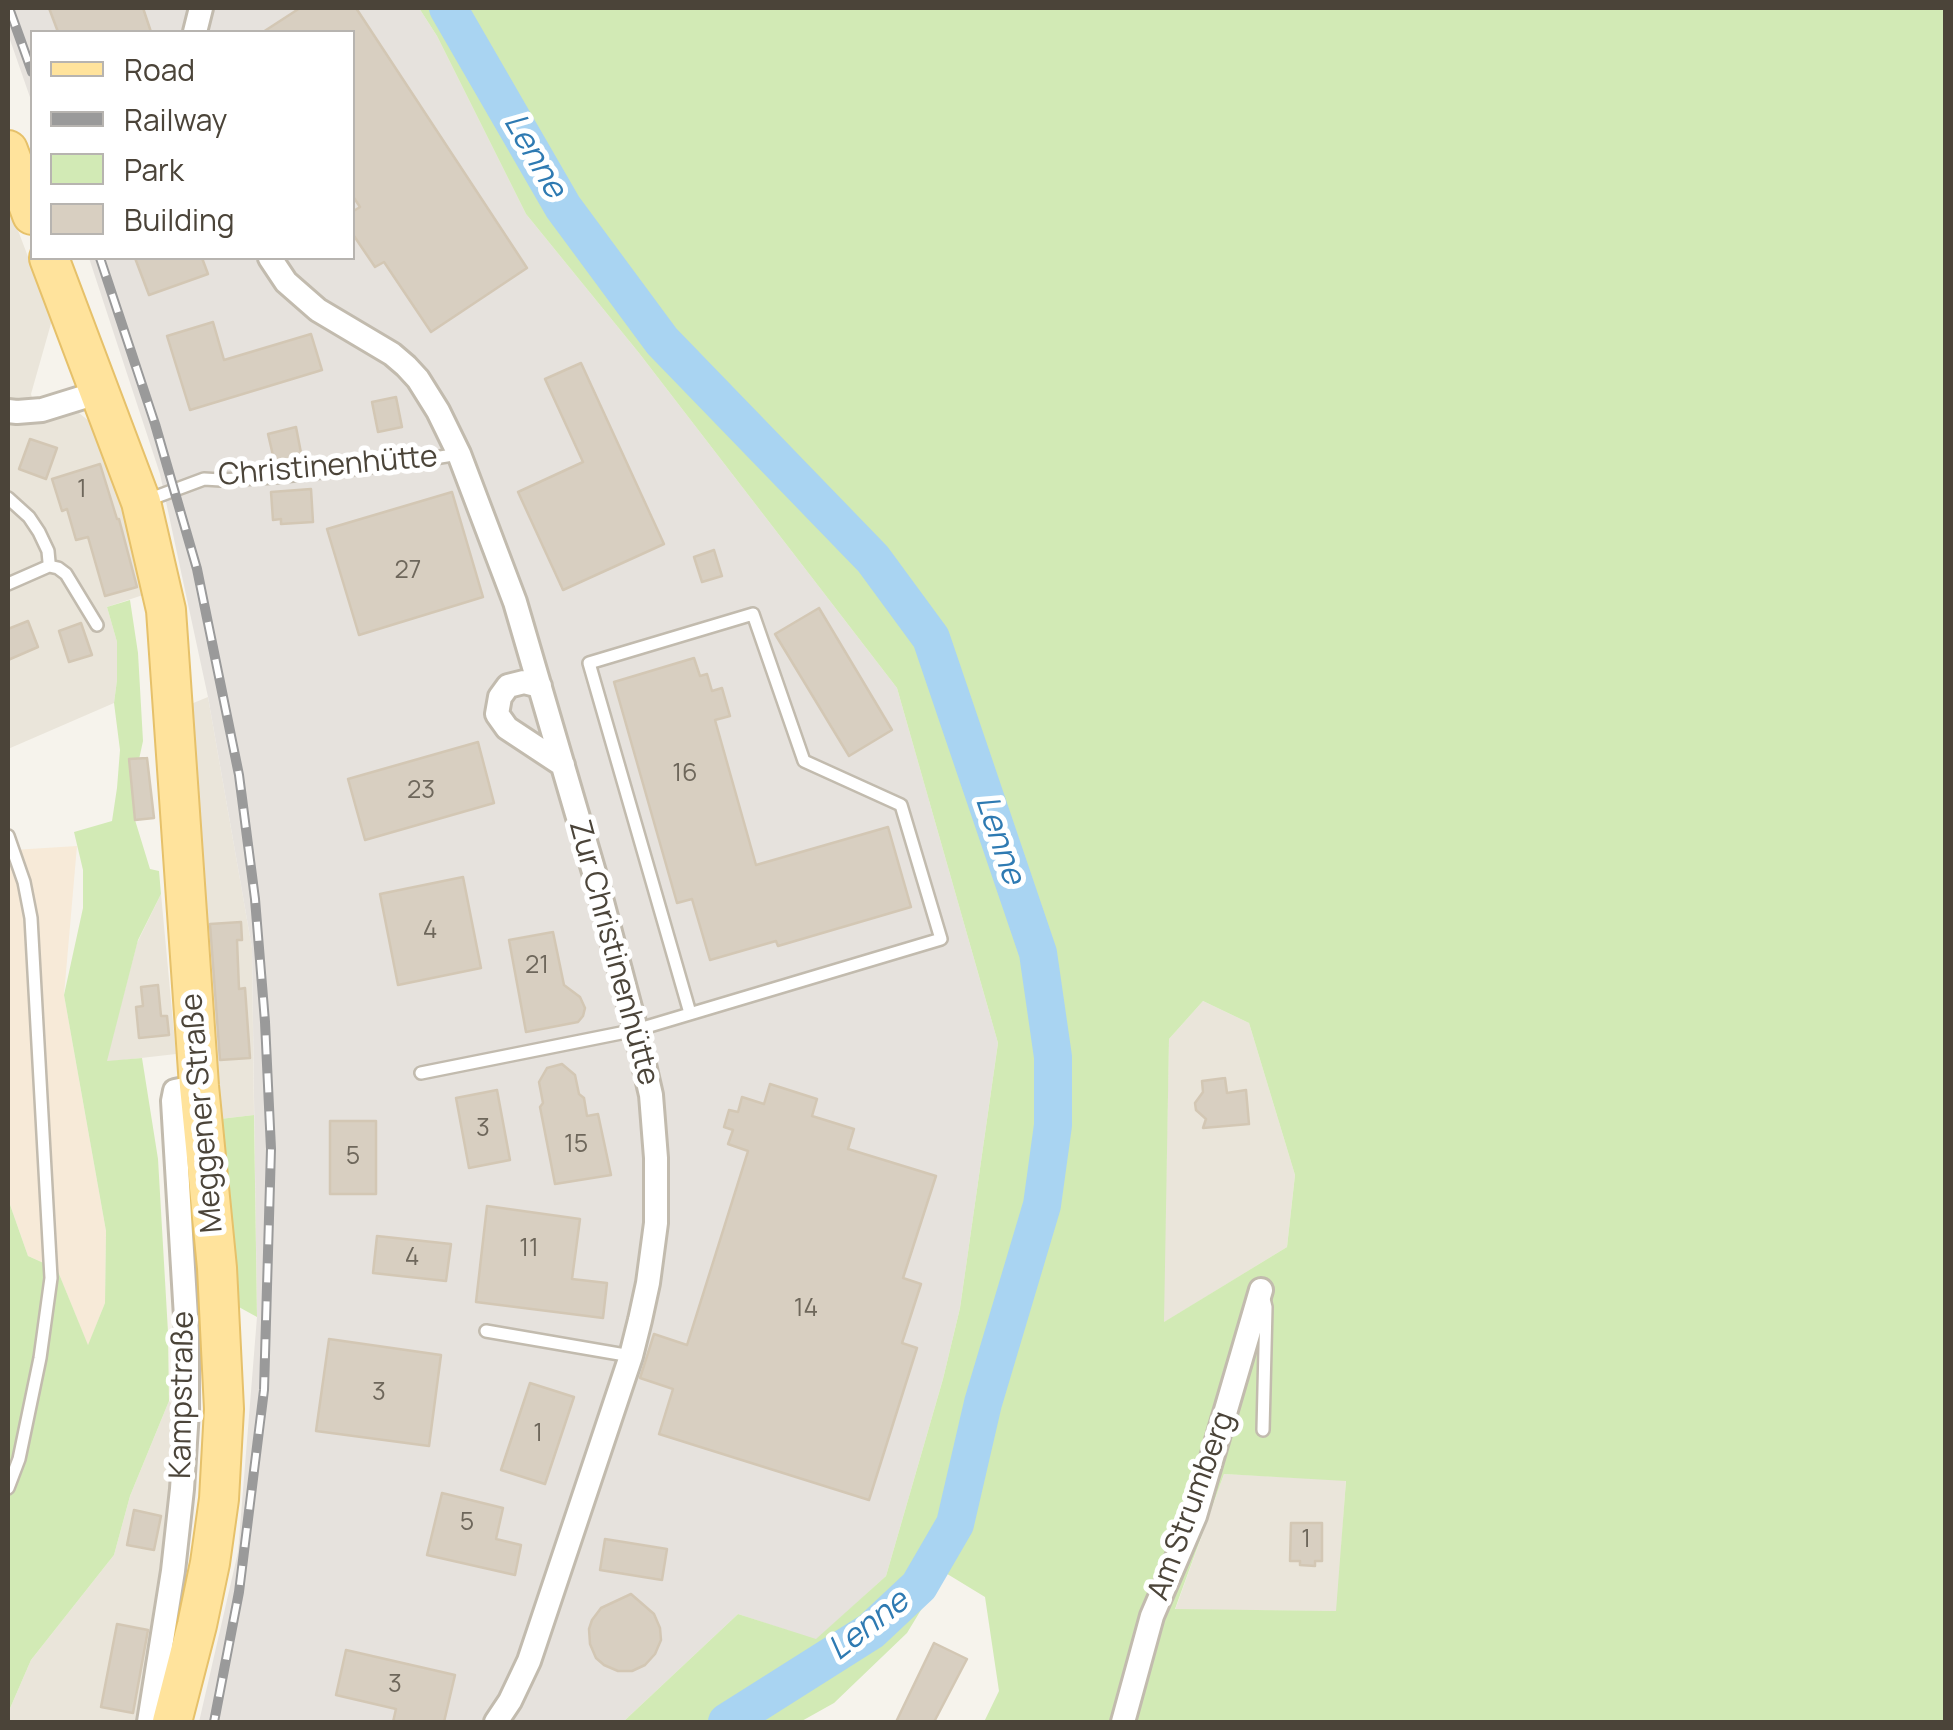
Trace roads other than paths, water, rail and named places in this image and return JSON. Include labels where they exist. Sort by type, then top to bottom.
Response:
[{"type":"main road","points":[[8,150],[30,210]]},
{"type":"main road","name":"Meggener Straße","points":[[50,260],[141,502],[166,610],[224,1409],[219,1499],[210,1564],[172,1722]]},
{"type":"street","name":"Zur Christinenhütte","points":[[271,260],[286,282],[318,310],[392,354],[418,378],[459,454],[515,602],[636,1030],[651,1096],[656,1222],[648,1283],[631,1356],[529,1660],[496,1722]]},
{"type":"street","points":[[8,411],[42,410],[100,392]]},
{"type":"street","points":[[540,686],[524,682],[508,686],[500,698],[498,714],[507,728],[562,765]]},
{"type":"street","name":"Kampstraße","points":[[149,1722],[175,1555],[186,1411],[187,1334],[173,1102],[176,1090],[200,1086]]},
{"type":"street","name":"Am Strumberg","points":[[1123,1722],[1152,1616],[1194,1516],[1262,1290]]},
{"type":"lane","name":"Christinenhütte","points":[[141,502],[204,478],[274,477],[459,454]]},
{"type":"lane","points":[[8,498],[39,532],[49,566]]},
{"type":"lane","points":[[8,584],[49,566],[58,568],[66,574],[97,625]]},
{"type":"lane","points":[[421,1073],[636,1030],[690,1014],[941,939],[901,805],[804,760],[752,614],[590,663],[690,1014]]},
{"type":"lane","points":[[8,836],[32,918],[51,1278],[40,1358],[19,1459],[8,1488]]},
{"type":"lane","points":[[1262,1290],[1266,1306],[1262,1430]]},
{"type":"lane","points":[[486,1330],[631,1356]]},
{"type":"waterway","name":"Lenne","points":[[448,8],[563,207],[662,341],[873,559],[931,638],[1038,953],[1053,1057],[1053,1125],[1042,1205],[983,1403],[955,1524],[919,1586],[871,1631],[727,1722]]},
{"type":"railway","points":[[9,8],[30,66]]},
{"type":"railway","points":[[101,260],[155,424],[197,569],[239,775],[265,1022],[271,1149],[264,1390],[239,1592],[214,1722]]}]
